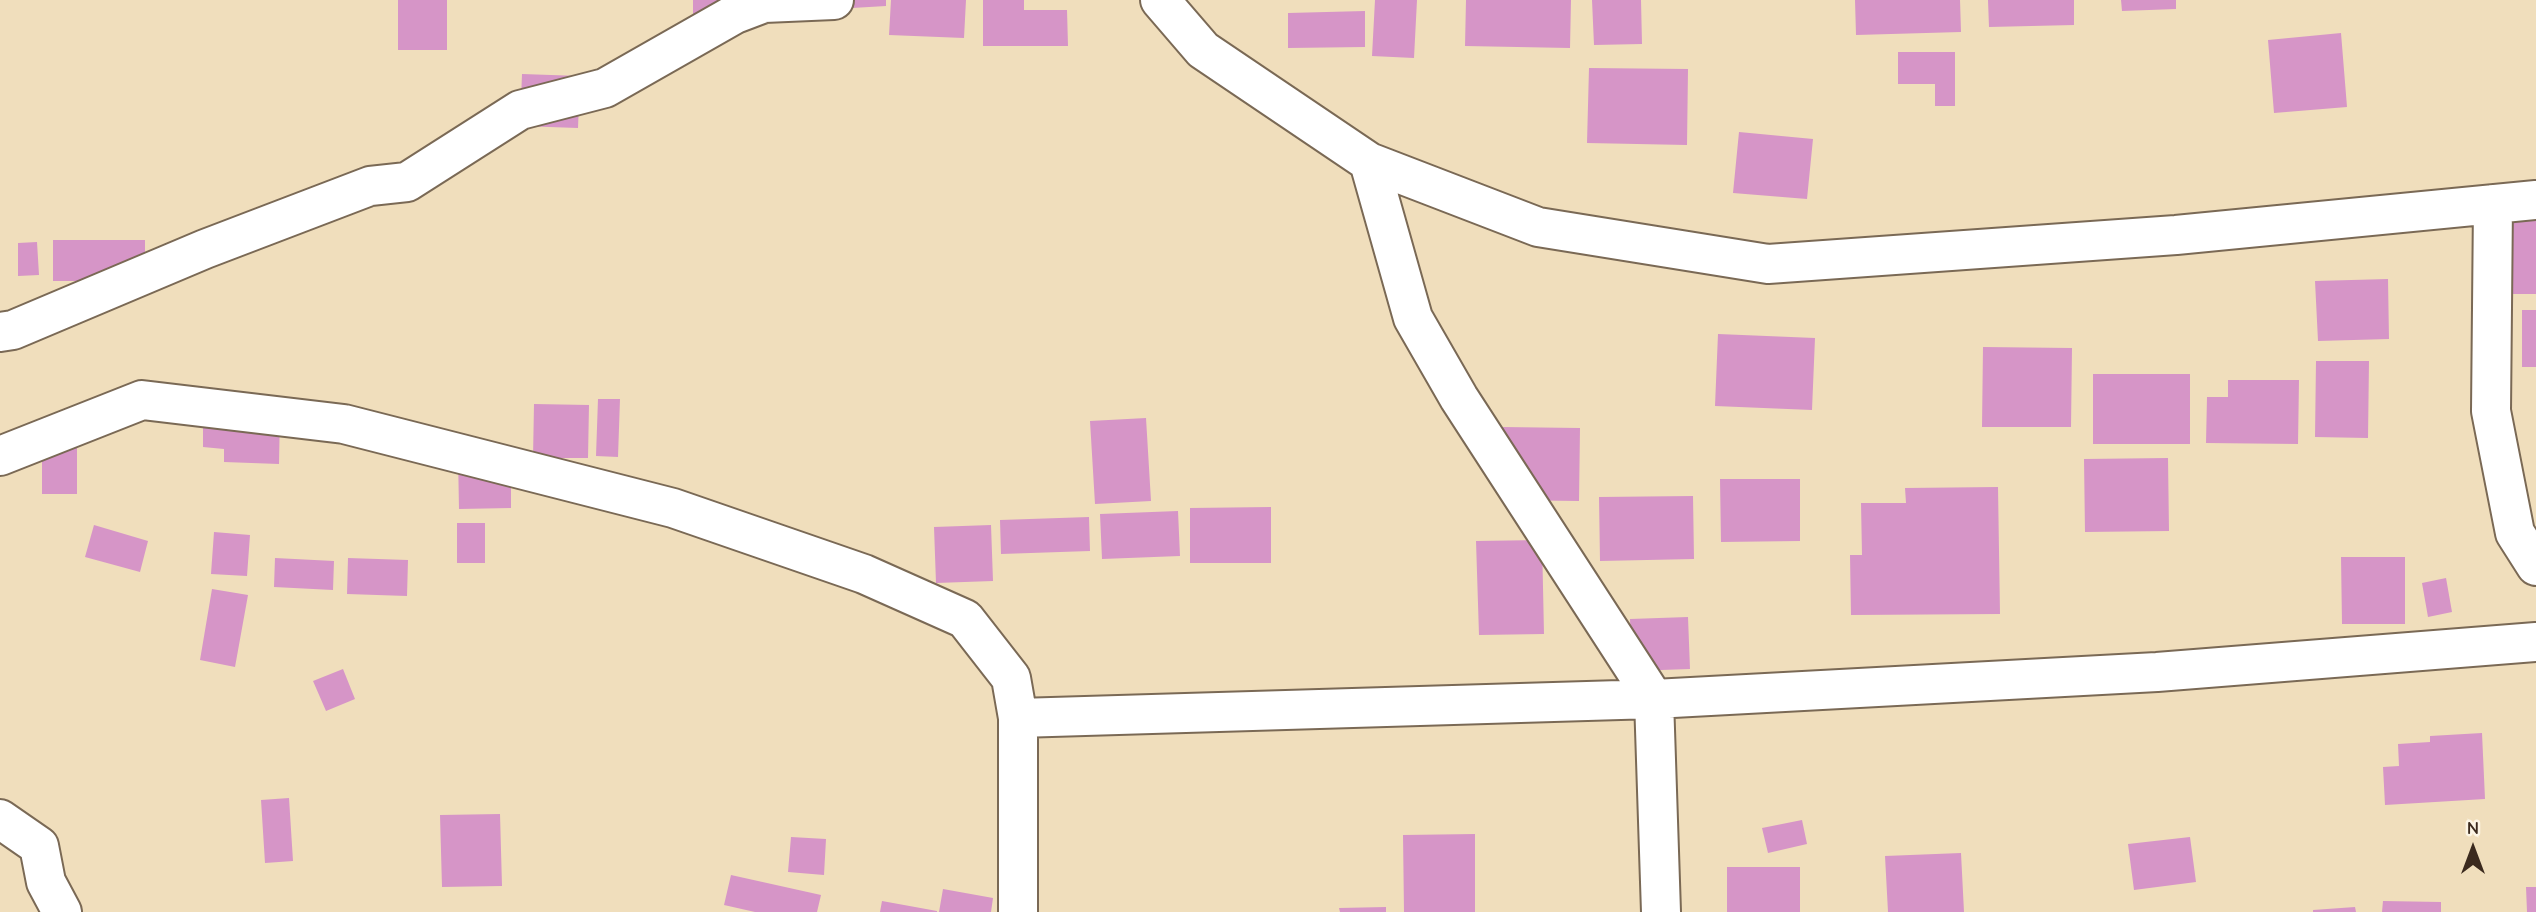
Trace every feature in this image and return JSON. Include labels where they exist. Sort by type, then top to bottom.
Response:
[{"type":"street","points":[[0,332],[13,331],[205,248],[370,186],[407,182],[520,110],[605,88],[735,13],[764,3],[834,0]]},
{"type":"street","points":[[1160,0],[1203,50],[1369,162],[1538,227],[1768,264],[2176,235],[2536,200]]},
{"type":"street","points":[[1369,162],[1413,318],[1459,398],[1654,699],[1661,912]]},
{"type":"street","points":[[2493,204],[2491,411],[2515,533],[2536,566]]},
{"type":"street","points":[[0,456],[142,400],[344,424],[673,508],[864,574],[965,620],[1011,677],[1018,718],[1018,912]]},
{"type":"street","points":[[1018,718],[1654,699],[2157,672],[2536,642]]},
{"type":"street","points":[[0,819],[39,846],[46,882],[62,912]]},
{"type":"building","points":[[398,0],[447,0],[447,50],[398,50]]},
{"type":"building","points":[[693,0],[784,0],[784,16],[693,14]]},
{"type":"building","points":[[851,0],[886,0],[886,6],[852,8]]},
{"type":"building","points":[[891,0],[966,0],[964,38],[889,35]]},
{"type":"building","points":[[983,0],[1024,0],[1024,10],[1067,10],[1068,46],[983,46]]},
{"type":"building","points":[[1375,0],[1417,0],[1414,58],[1372,56]]},
{"type":"building","points":[[1466,0],[1571,0],[1570,48],[1465,46]]},
{"type":"building","points":[[1592,0],[1641,0],[1642,44],[1594,45]]},
{"type":"building","points":[[1855,0],[1960,0],[1961,32],[1856,35]]},
{"type":"building","points":[[1988,0],[2074,0],[2074,25],[1989,27]]},
{"type":"building","points":[[2121,0],[2176,0],[2176,9],[2122,11]]},
{"type":"building","points":[[1365,11],[1365,47],[1288,48],[1288,13]]},
{"type":"building","points":[[2341,33],[2347,107],[2274,113],[2268,40]]},
{"type":"building","points":[[1898,52],[1955,52],[1955,106],[1935,106],[1935,84],[1898,84]]},
{"type":"building","points":[[1589,68],[1688,69],[1687,145],[1587,143]]},
{"type":"building","points":[[522,74],[580,76],[578,128],[520,126]]},
{"type":"building","points":[[1739,132],[1813,139],[1807,199],[1733,193]]},
{"type":"building","points":[[2512,221],[2536,221],[2536,294],[2513,294]]},
{"type":"building","points":[[53,240],[145,240],[145,281],[53,281]]},
{"type":"building","points":[[37,242],[39,275],[18,276],[18,243]]},
{"type":"building","points":[[2388,279],[2389,339],[2318,341],[2315,281]]},
{"type":"building","points":[[2522,310],[2536,310],[2536,367],[2522,367]]},
{"type":"building","points":[[1718,334],[1815,338],[1812,410],[1715,406]]},
{"type":"building","points":[[1983,347],[2072,348],[2071,427],[1982,427]]},
{"type":"building","points":[[2316,361],[2369,361],[2368,438],[2315,437]]},
{"type":"building","points":[[2093,374],[2190,374],[2190,444],[2093,444]]},
{"type":"building","points":[[2228,380],[2299,380],[2298,444],[2206,443],[2207,397],[2228,397]]},
{"type":"building","points":[[598,399],[620,399],[618,457],[596,456]]},
{"type":"building","points":[[534,404],[589,405],[588,458],[533,458]]},
{"type":"building","points":[[203,410],[280,412],[279,464],[224,462],[224,449],[203,447]]},
{"type":"building","points":[[1146,418],[1151,501],[1095,504],[1090,421]]},
{"type":"building","points":[[1502,427],[1580,428],[1579,501],[1501,500]]},
{"type":"building","points":[[42,447],[77,447],[77,494],[42,494]]},
{"type":"building","points":[[458,456],[511,456],[511,508],[459,509]]},
{"type":"building","points":[[2168,458],[2169,531],[2085,532],[2084,459]]},
{"type":"building","points":[[1720,479],[1800,479],[1800,541],[1721,542]]},
{"type":"building","points":[[1998,487],[2000,614],[1851,615],[1850,555],[1862,555],[1861,503],[1906,503],[1905,488]]},
{"type":"building","points":[[1693,496],[1694,559],[1600,561],[1599,497]]},
{"type":"building","points":[[1271,507],[1271,563],[1190,563],[1190,508]]},
{"type":"building","points":[[1178,511],[1180,556],[1102,559],[1100,514]]},
{"type":"building","points":[[1089,517],[1090,551],[1001,554],[1000,520]]},
{"type":"building","points":[[457,523],[485,523],[485,563],[457,563]]},
{"type":"building","points":[[94,525],[148,541],[140,572],[85,557]]},
{"type":"building","points":[[991,525],[993,581],[936,583],[934,527]]},
{"type":"building","points":[[214,532],[250,535],[247,576],[211,574]]},
{"type":"building","points":[[1542,540],[1544,634],[1479,635],[1476,541]]},
{"type":"building","points":[[2341,557],[2405,557],[2405,624],[2342,624]]},
{"type":"building","points":[[275,558],[334,561],[333,590],[274,587]]},
{"type":"building","points":[[348,558],[408,560],[407,596],[347,594]]},
{"type":"building","points":[[2446,578],[2452,612],[2428,617],[2422,583]]},
{"type":"building","points":[[212,589],[248,595],[235,667],[200,660]]},
{"type":"building","points":[[1688,617],[1690,669],[1632,671],[1630,619]]},
{"type":"building","points":[[343,669],[355,699],[326,711],[313,681]]},
{"type":"building","points":[[2482,733],[2485,799],[2385,805],[2383,767],[2399,766],[2398,744],[2430,742],[2430,736]]},
{"type":"building","points":[[289,798],[293,861],[265,863],[261,800]]},
{"type":"building","points":[[500,814],[502,886],[442,887],[440,815]]},
{"type":"building","points":[[1802,820],[1807,844],[1768,853],[1762,828]]},
{"type":"building","points":[[1475,834],[1475,912],[1404,912],[1403,835]]},
{"type":"building","points":[[791,837],[826,839],[824,875],[788,872]]},
{"type":"building","points":[[2190,837],[2196,882],[2134,890],[2128,844]]},
{"type":"building","points":[[1961,853],[1964,912],[1888,912],[1885,856]]},
{"type":"building","points":[[1727,867],[1800,867],[1800,912],[1727,912]]},
{"type":"building","points":[[731,875],[821,895],[817,912],[755,912],[724,905]]},
{"type":"building","points":[[2526,887],[2536,887],[2536,912],[2527,912]]},
{"type":"building","points":[[943,889],[993,898],[991,912],[939,912]]},
{"type":"building","points":[[882,901],[937,911],[937,912],[880,912]]},
{"type":"building","points":[[2383,901],[2441,902],[2441,912],[2382,912]]},
{"type":"building","points":[[1386,907],[1386,912],[1340,912],[1339,908]]},
{"type":"building","points":[[2355,907],[2356,912],[2313,912],[2313,910]]}]
